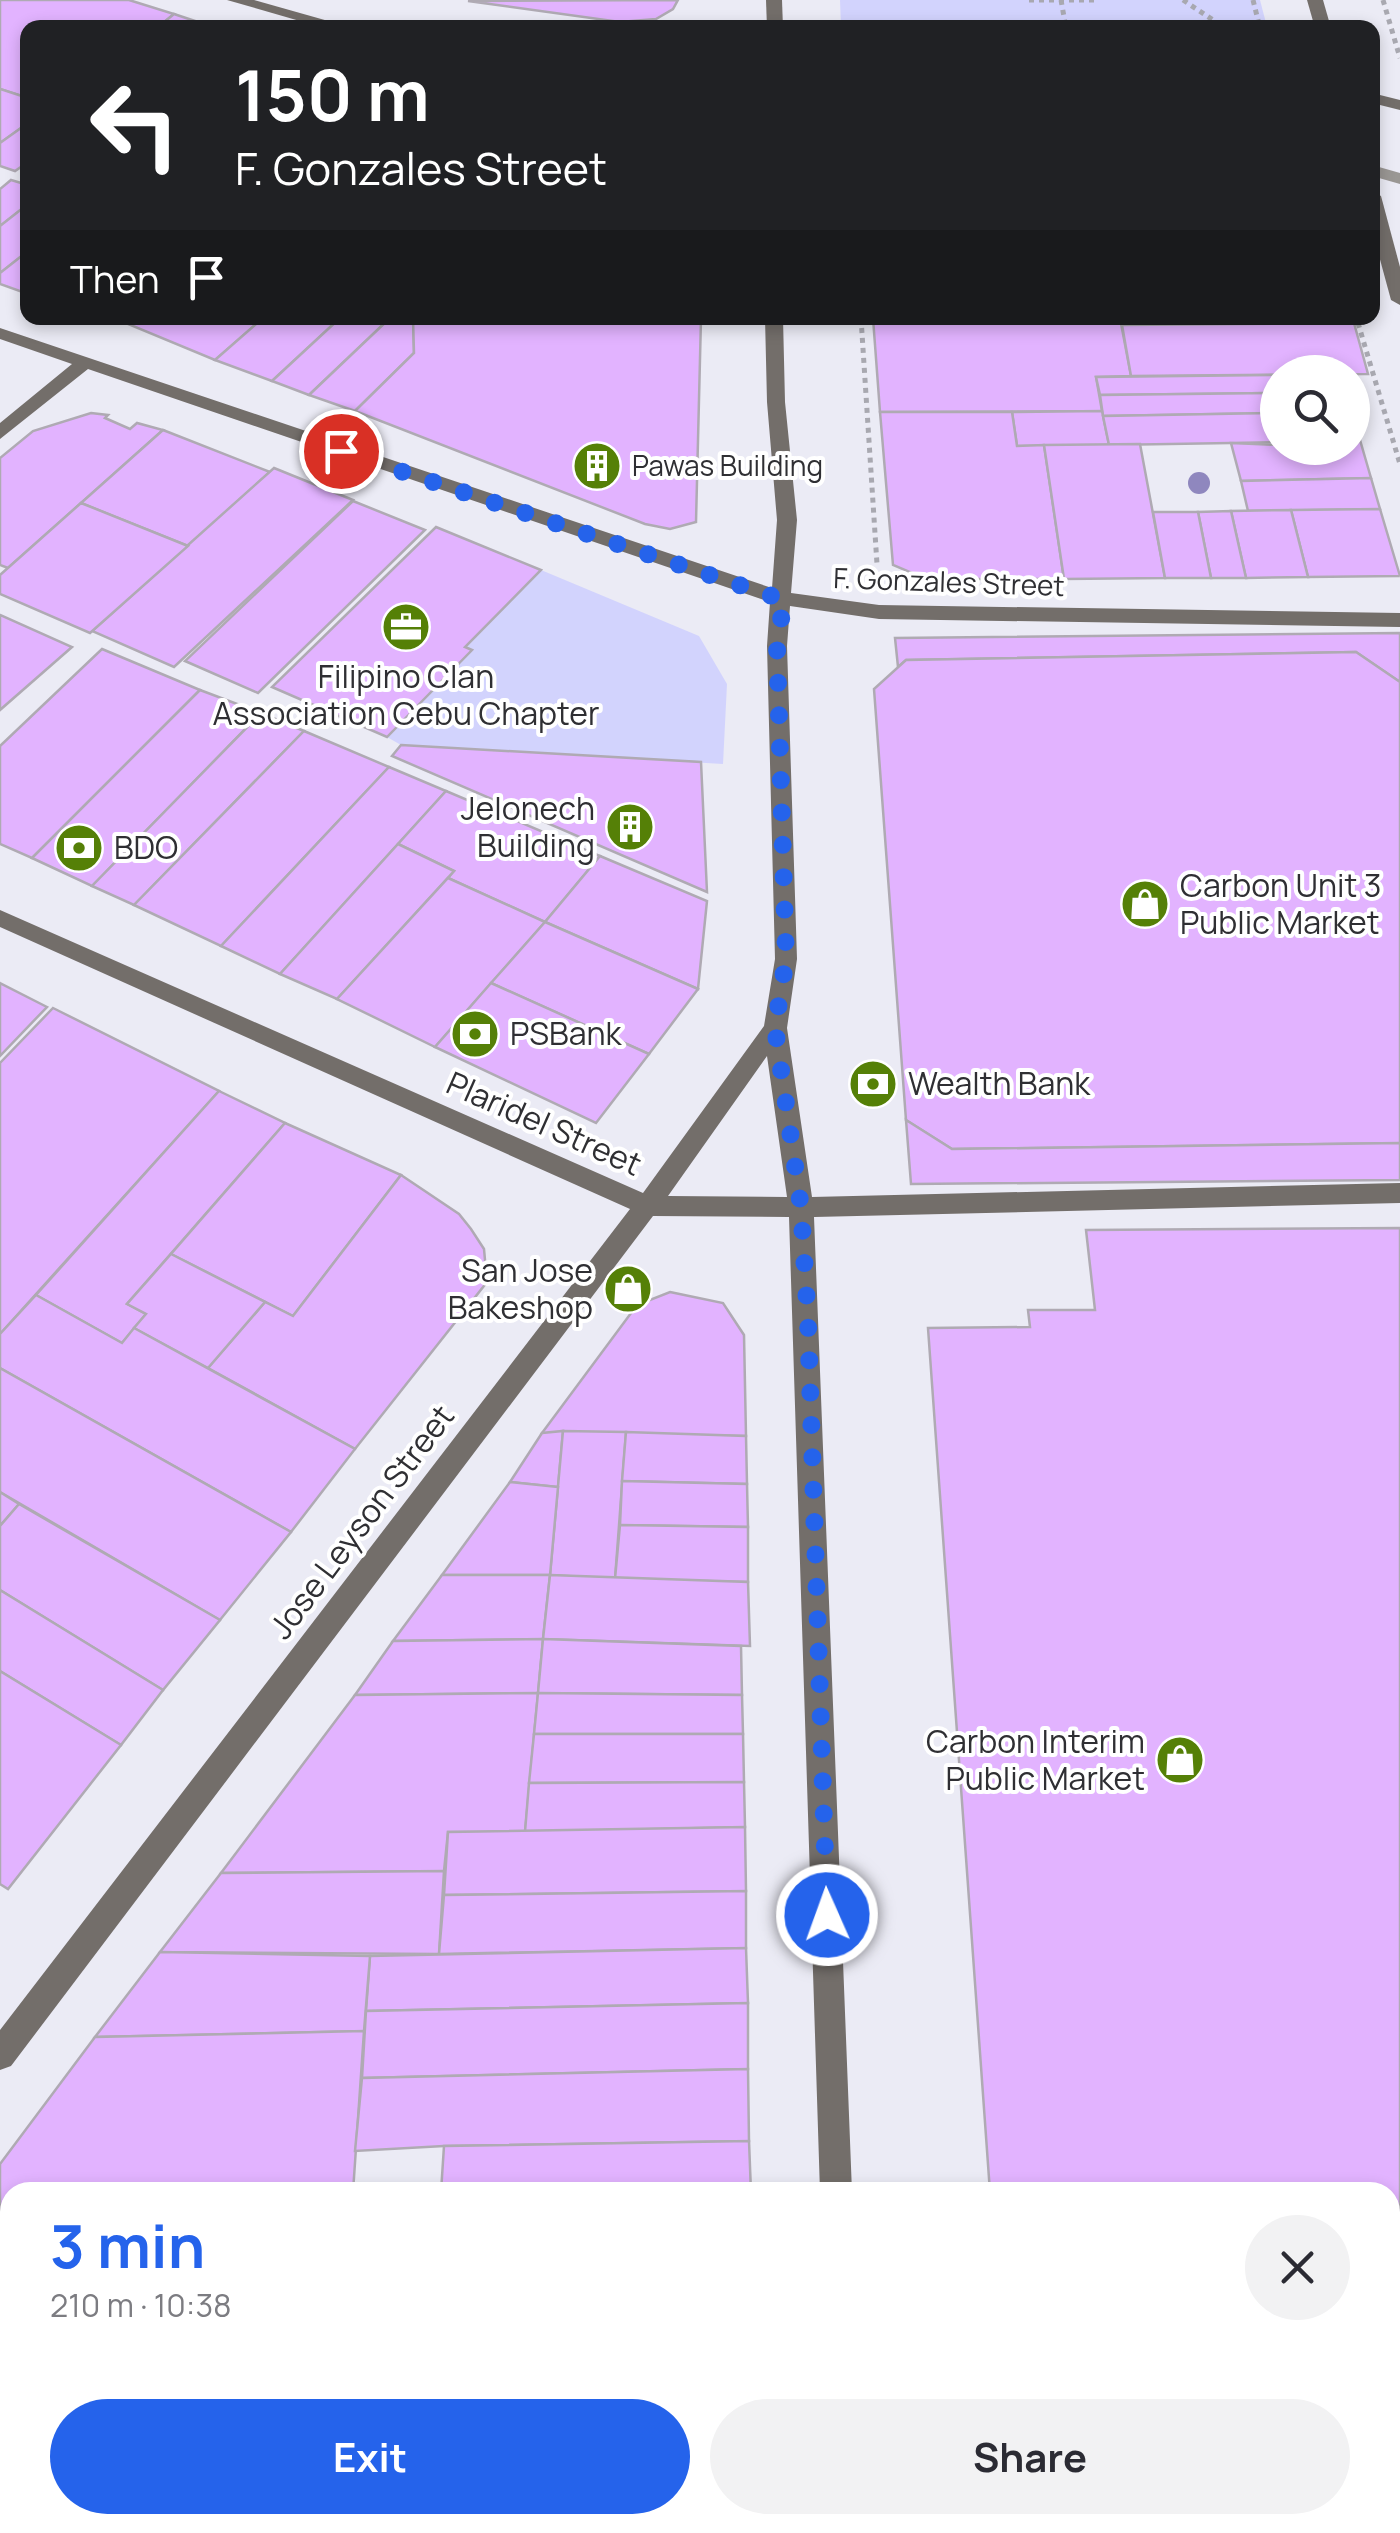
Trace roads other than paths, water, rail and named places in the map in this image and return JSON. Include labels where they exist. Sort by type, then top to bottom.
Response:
[{"type":"street","points":[[235,0],[314,20]]},
{"type":"street","points":[[1380,226],[1400,300]]},
{"type":"street","points":[[774,325],[776,402],[787,520],[784,600],[777,646],[786,959],[775,1028],[801,1207],[836,2182]]},
{"type":"street","name":"F. Gonzales Street","points":[[0,333],[784,600],[879,612],[1400,620]]},
{"type":"street","points":[[0,433],[83,364]]},
{"type":"street","name":"Plaridel Street","points":[[0,918],[647,1206],[801,1207],[1400,1193]]},
{"type":"street","name":"Jose Leyson Street","points":[[0,2056],[647,1206],[775,1028]]},
{"type":"place","name":"Pawas Building","points":[[597,466]]},
{"type":"place","name":"Filipino Clan Association Cebu Chapter","points":[[406,627]]},
{"type":"place","name":"Jelonech Building","points":[[630,827]]},
{"type":"place","name":"BDO","points":[[79,848]]},
{"type":"place","name":"Carbon Unit 3 Public Market","points":[[1145,904]]},
{"type":"place","name":"PSBank","points":[[475,1034]]},
{"type":"place","name":"Wealth Bank","points":[[873,1084]]},
{"type":"place","name":"San Jose Bakeshop","points":[[628,1289]]},
{"type":"place","name":"Carbon Interim Public Market","points":[[1180,1760]]}]
